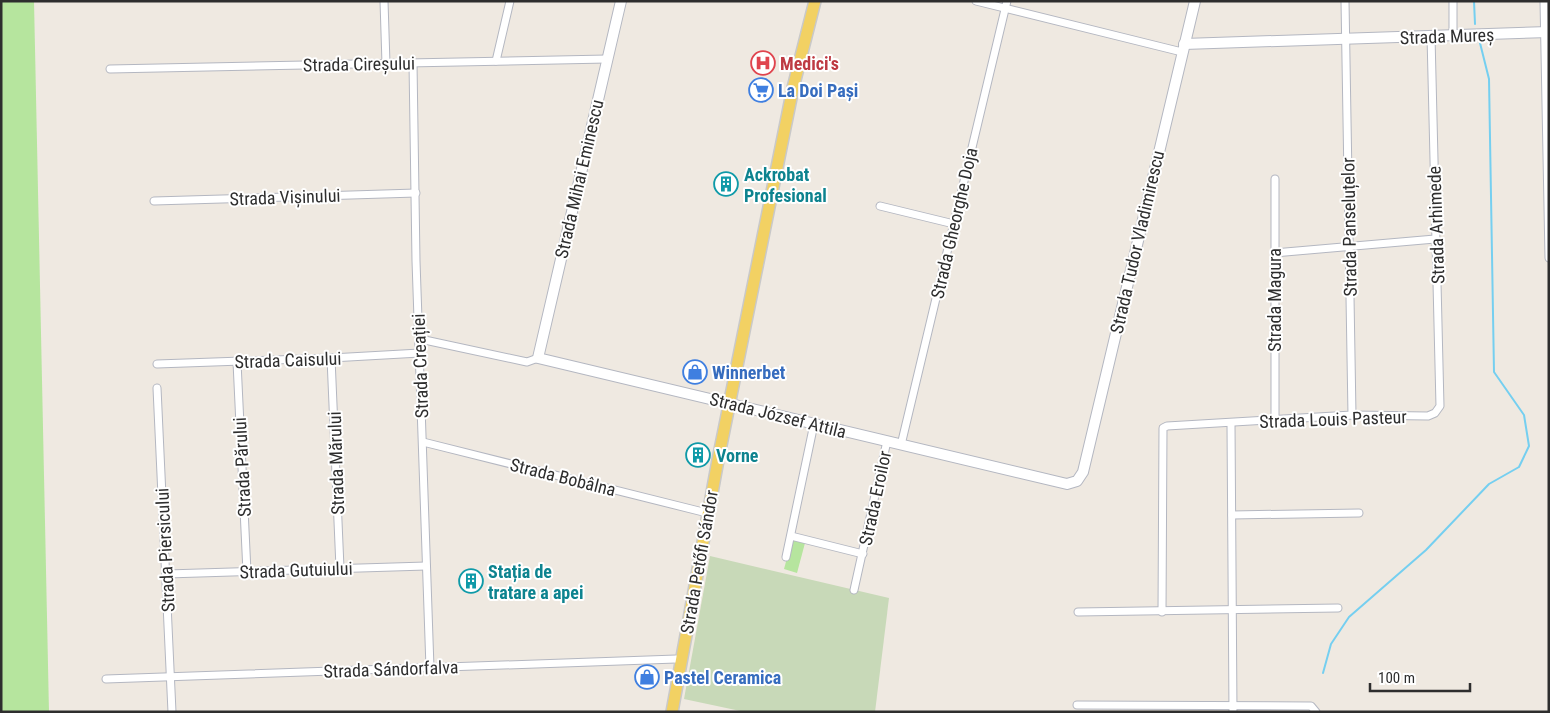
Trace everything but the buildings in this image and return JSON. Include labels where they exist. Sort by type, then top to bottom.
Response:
[{"type":"main road","name":"Strada Petőfi Sándor","points":[[672,712],[786,87],[808,1]]},
{"type":"main road","name":"Strada Petőfi Sándor","points":[[666,712],[703,512],[793,88],[815,1]]},
{"type":"street","points":[[384,1],[386,64]]},
{"type":"street","points":[[496,62],[510,1]]},
{"type":"street","name":"Strada Mihai Eminescu","points":[[538,358],[622,1]]},
{"type":"street","points":[[976,1],[1006,5],[1183,48]]},
{"type":"street","name":"Strada Tudor Vladimirescu","points":[[1077,481],[1083,472],[1195,1]]},
{"type":"street","name":"Strada Panseluțelor","points":[[1345,1],[1352,415]]},
{"type":"street","points":[[1453,1],[1454,36]]},
{"type":"street","points":[[1544,1],[1549,258]]},
{"type":"street","name":"Strada Gheorghe Doja","points":[[901,445],[1006,5]]},
{"type":"street","name":"Strada Mureș","points":[[1183,48],[1346,39],[1546,32]]},
{"type":"street","name":"Strada Arhimede","points":[[1432,36],[1435,239],[1440,356],[1440,406],[1435,412]]},
{"type":"street","name":"Strada Cireșului","points":[[110,69],[607,59]]},
{"type":"street","name":"Strada Creației","points":[[413,63],[430,668]]},
{"type":"street","name":"Strada Magura","points":[[1275,179],[1275,421]]},
{"type":"street","name":"Strada Vișinului","points":[[154,201],[416,193]]},
{"type":"street","points":[[880,206],[954,224]]},
{"type":"street","points":[[1274,253],[1435,239]]},
{"type":"street","name":"Strada József Attila","points":[[420,339],[527,362],[538,358],[1067,484],[1077,481]]},
{"type":"street","name":"Strada Caisului","points":[[157,364],[331,358],[420,352]]},
{"type":"street","name":"Strada Mărului","points":[[331,358],[340,568]]},
{"type":"street","name":"Strada Părului","points":[[237,362],[247,572]]},
{"type":"street","name":"Strada Piersicului","points":[[157,388],[172,712]]},
{"type":"street","name":"Strada Louis Pasteur","points":[[1162,612],[1163,428],[1167,426],[1231,424],[1352,415],[1428,416],[1435,412]]},
{"type":"street","points":[[786,557],[814,424]]},
{"type":"street","points":[[1231,424],[1233,708]]},
{"type":"street","name":"Strada Bobâlna","points":[[423,442],[703,512]]},
{"type":"street","name":"Strada Eroilor","points":[[854,590],[887,442]]},
{"type":"street","points":[[1232,515],[1359,513]]},
{"type":"street","name":"Strada Eroilor","points":[[791,536],[863,554]]},
{"type":"street","name":"Strada Gutuiului","points":[[166,574],[426,566]]},
{"type":"street","points":[[1078,612],[1338,608]]},
{"type":"street","name":"Strada Sándorfalva","points":[[106,679],[676,659]]},
{"type":"street","points":[[1077,704],[1233,708],[1311,706],[1316,712]]},
{"type":"green space","points":[[1,1],[34,1],[49,712],[1,712]]},
{"type":"green space","points":[[792,540],[805,543],[797,573],[784,569]]},
{"type":"green space","points":[[710,556],[889,598],[875,712],[745,712],[684,699]]},
{"type":"waterway","points":[[1474,1],[1475,24]]},
{"type":"waterway","points":[[1323,673],[1331,644],[1349,617],[1426,550],[1489,484],[1519,467],[1529,446],[1524,415],[1494,372],[1489,79],[1479,39]]},
{"type":"place","name":"Medici's","points":[[763,63]]},
{"type":"place","name":"La Doi Pași","points":[[761,90]]},
{"type":"place","name":"Ackrobat Profesional","points":[[726,184]]},
{"type":"place","name":"Winnerbet","points":[[695,372]]},
{"type":"place","name":"Vorne","points":[[698,455]]},
{"type":"place","name":"Stația de tratare a apei","points":[[471,581]]},
{"type":"place","name":"Pastel Ceramica","points":[[647,677]]}]
